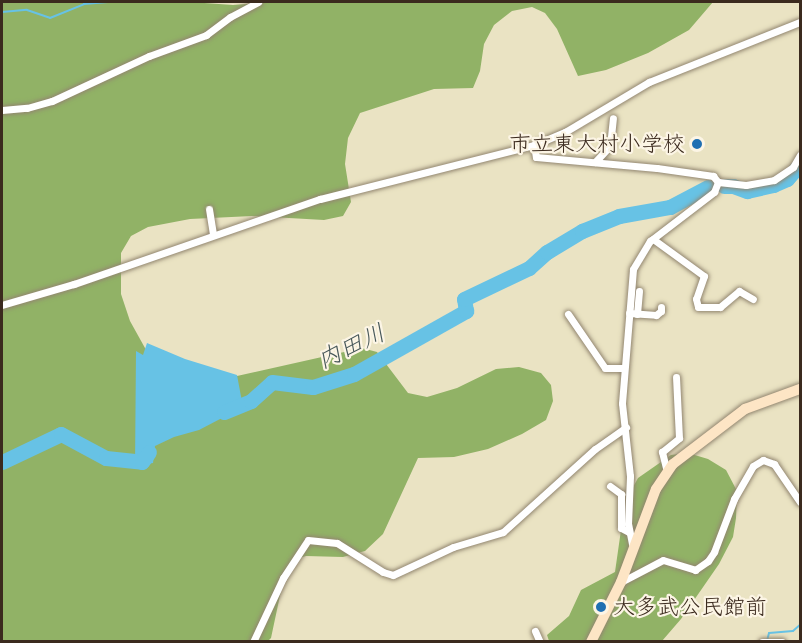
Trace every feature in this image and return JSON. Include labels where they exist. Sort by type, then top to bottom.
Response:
[{"type":"street","points":[[2,110],[27,108],[52,100],[148,56],[206,35],[230,17],[258,2]]},
{"type":"street","points":[[2,305],[74,284],[320,199],[534,145],[565,132],[649,82],[801,22]]},
{"type":"street","points":[[595,162],[610,146],[613,118]]},
{"type":"street","points":[[534,145],[536,157],[713,176],[718,182],[746,185],[774,180],[793,167],[801,155]]},
{"type":"street","points":[[633,314],[633,269],[639,255],[653,239],[714,192],[718,182]]},
{"type":"street","points":[[209,209],[213,235]]},
{"type":"street","points":[[653,239],[704,276],[696,299],[698,308],[720,307],[739,291],[753,299]]},
{"type":"street","points":[[633,551],[630,532],[630,476],[622,403],[623,368],[639,291]]},
{"type":"street","points":[[633,314],[656,315],[661,311],[661,307]]},
{"type":"street","points":[[567,314],[605,368],[623,368]]},
{"type":"street","points":[[667,472],[662,453],[679,438],[676,377]]},
{"type":"street","points":[[591,642],[621,582],[656,489],[667,472],[699,442],[745,409],[801,389]]},
{"type":"street","points":[[253,642],[283,578],[308,540],[337,543],[383,572],[393,575],[453,547],[503,532],[595,449],[626,427]]},
{"type":"street","points":[[621,582],[663,561],[695,570],[708,561],[714,552],[734,499],[753,466],[763,460],[774,464],[801,502]]},
{"type":"street","points":[[609,486],[621,494],[621,528],[630,532]]},
{"type":"street","points":[[535,631],[540,642]]},
{"type":"street","points":[[762,642],[770,640],[782,642]]},
{"type":"green space","points":[[2,2],[190,2],[233,5],[274,2],[713,2],[689,30],[648,53],[606,70],[578,76],[557,29],[545,13],[532,7],[512,11],[494,25],[484,44],[480,71],[473,88],[434,89],[360,113],[348,138],[345,164],[351,202],[343,216],[324,220],[252,216],[190,219],[148,227],[131,236],[121,253],[121,294],[130,321],[145,348],[160,365],[237,376],[362,348],[377,352],[408,393],[427,397],[457,388],[496,369],[519,367],[541,373],[551,385],[553,401],[546,420],[522,434],[488,449],[454,457],[418,458],[383,534],[365,551],[343,557],[306,556],[292,560],[282,586],[271,638],[267,642],[2,641]]},
{"type":"green space","points":[[688,453],[708,459],[726,470],[737,491],[736,518],[733,537],[719,564],[681,619],[662,641],[549,641],[547,635],[569,616],[581,590],[615,572],[625,502],[638,478],[671,455]]},
{"type":"water","points":[[147,343],[185,359],[237,375],[243,407],[199,430],[174,437],[155,446],[153,463],[135,466],[136,351],[143,355]]},
{"type":"waterway","points":[[2,12],[27,10],[50,18],[84,4],[108,2]]},
{"type":"waterway","name":"内田川","points":[[724,186],[733,186],[747,191],[773,185],[787,179],[800,164]]},
{"type":"waterway","name":"内田川","points":[[224,412],[251,401],[272,382],[313,387],[354,374],[466,311],[464,299],[529,268],[547,252],[582,231],[619,216],[670,207],[708,187]]},
{"type":"waterway","name":"内田川","points":[[2,462],[61,434],[106,458],[142,462],[149,452]]},
{"type":"waterway","points":[[767,641],[769,633],[793,631],[800,625]]},
{"type":"place","name":"市立東大村小学校","points":[[697,144]]},
{"type":"place","name":"大多武公民館前","points":[[601,607]]}]
